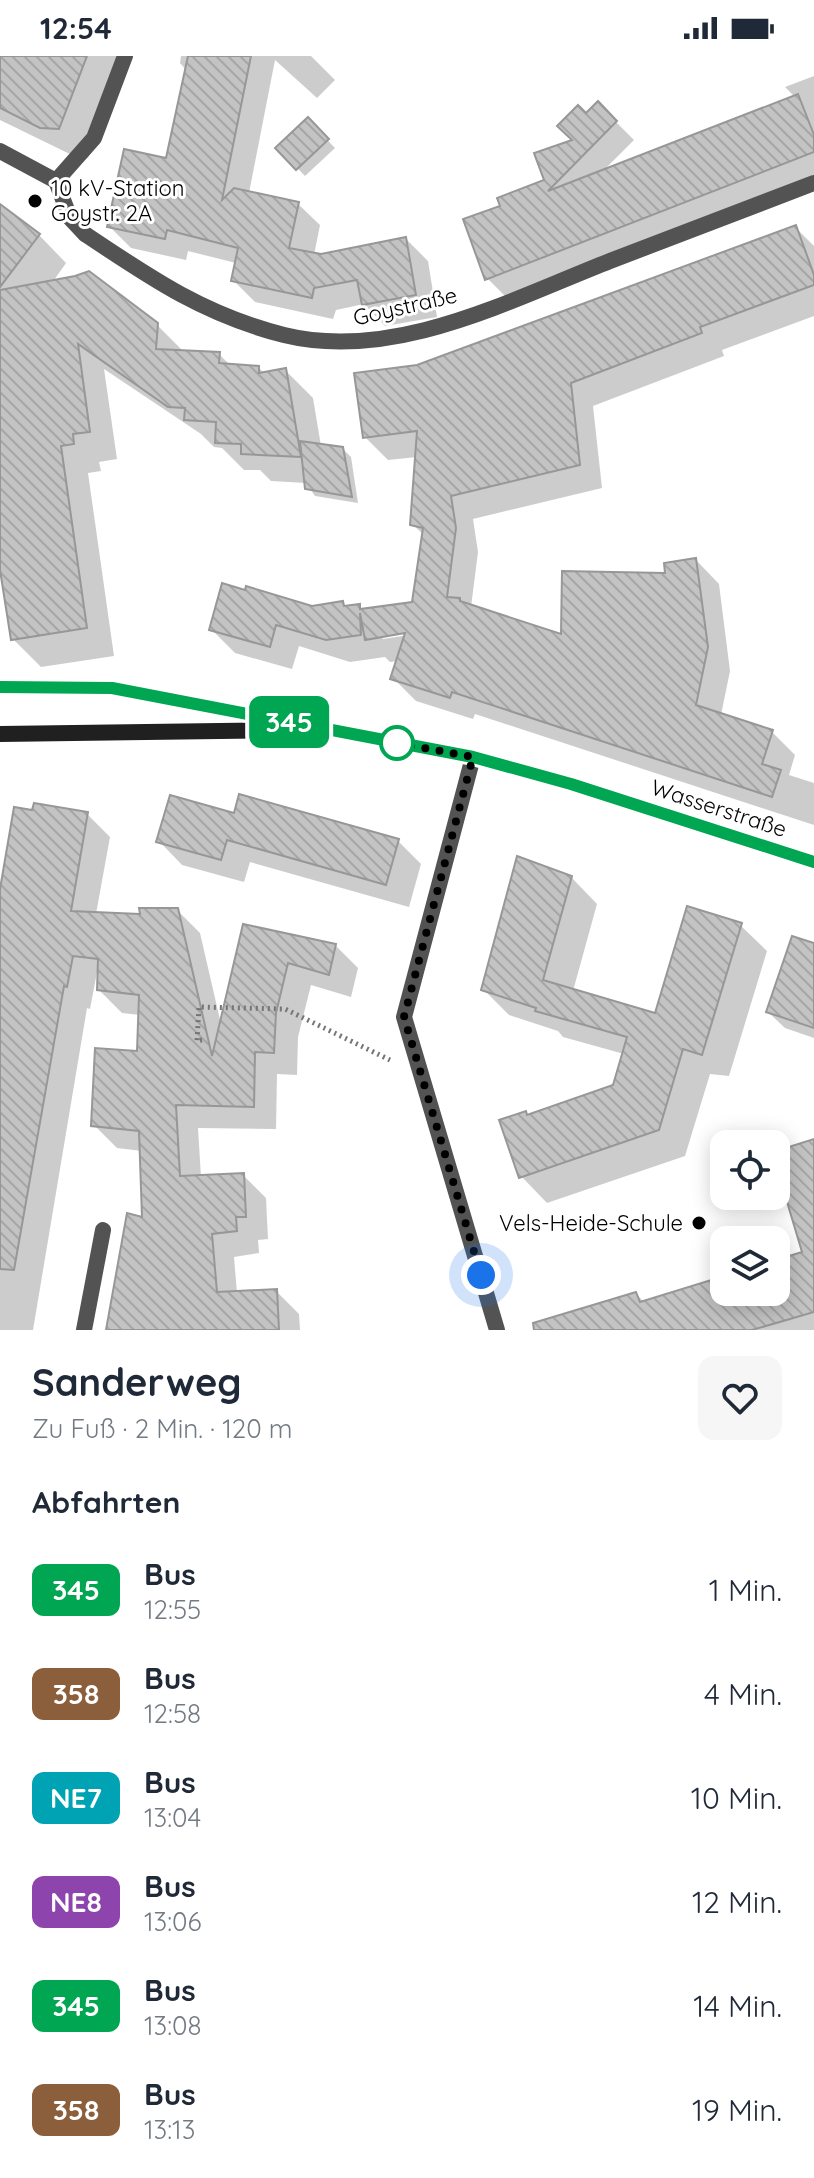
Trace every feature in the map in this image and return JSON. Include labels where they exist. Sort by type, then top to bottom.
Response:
[{"type":"street","points":[[0,151],[56,181],[94,138],[125,56]]},
{"type":"street","name":"Goystraße","points":[[56,181],[70,218],[85,234],[201,308],[286,335],[340,342],[378,339],[444,324],[814,183]]},
{"type":"street","name":"Wasserstraße","points":[[0,687],[112,688],[473,757],[571,784],[814,862]]},
{"type":"street","name":"Wasserstraße","points":[[0,734],[330,730]]},
{"type":"street","points":[[473,757],[404,1017],[497,1330]]},
{"type":"street","points":[[84,1330],[103,1230]]},
{"type":"path","points":[[202,1040],[197,1041],[199,1007],[285,1009],[420,1074]]},
{"type":"building","points":[[0,56],[87,56],[59,129],[40,128],[0,108]]},
{"type":"building","points":[[188,56],[251,56],[222,200],[234,188],[299,202],[289,248],[321,254],[406,237],[416,295],[362,305],[357,280],[314,288],[312,298],[231,281],[238,248],[167,230],[165,239],[107,227],[124,149],[166,158]]},
{"type":"building","points":[[798,94],[814,135],[814,152],[485,280],[463,219],[500,206],[497,198],[544,180],[534,153],[572,140],[557,126],[578,105],[586,113],[598,101],[617,121],[548,191]]},
{"type":"building","points":[[308,117],[329,139],[296,170],[275,148]]},
{"type":"building","points":[[0,204],[40,234],[0,287]]},
{"type":"building","points":[[796,225],[814,275],[814,285],[700,327],[702,333],[571,383],[580,465],[451,496],[456,528],[447,597],[460,598],[460,601],[561,634],[562,571],[665,573],[664,563],[696,558],[708,647],[696,705],[773,730],[762,764],[781,770],[772,797],[452,692],[450,698],[390,679],[405,633],[365,640],[360,613],[361,635],[326,640],[276,625],[270,647],[209,630],[222,583],[245,590],[246,586],[312,606],[343,601],[344,606],[360,604],[360,609],[412,602],[423,528],[410,525],[417,431],[363,438],[354,373],[417,365]]},
{"type":"building","points":[[89,271],[158,323],[156,349],[220,352],[219,363],[259,366],[259,373],[286,368],[301,457],[241,454],[241,444],[215,443],[216,422],[184,420],[185,408],[168,407],[78,344],[90,432],[73,434],[74,444],[61,446],[87,628],[11,640],[0,570],[0,290]]},
{"type":"building","points":[[300,441],[343,447],[352,497],[305,489]]},
{"type":"building","points":[[239,794],[399,839],[386,885],[227,840],[221,860],[156,842],[170,795],[234,813]]},
{"type":"building","points":[[34,803],[88,812],[71,911],[140,914],[139,908],[178,908],[212,1056],[243,924],[336,944],[329,975],[288,963],[276,1013],[274,1053],[255,1052],[254,1107],[176,1105],[180,1176],[244,1173],[246,1217],[236,1217],[237,1231],[212,1234],[217,1292],[277,1289],[279,1330],[106,1330],[127,1213],[142,1217],[139,1131],[91,1126],[95,1048],[137,1051],[139,995],[97,990],[98,959],[73,956],[67,987],[64,986],[14,1270],[0,1269],[0,889],[14,807],[32,810]]},
{"type":"building","points":[[517,856],[572,876],[543,980],[655,1013],[687,906],[742,923],[702,1055],[683,1049],[659,1130],[519,1178],[499,1120],[526,1111],[527,1115],[613,1085],[627,1037],[535,1011],[536,1008],[481,990]]},
{"type":"building","points":[[792,936],[814,943],[814,1028],[766,1012]]},
{"type":"building","points":[[814,1139],[814,1312],[752,1330],[534,1330],[533,1323],[636,1292],[640,1302],[710,1280],[710,1306],[790,1306],[790,1256],[802,1252],[789,1210],[790,1147]]},
{"type":"bus line","name":"345","points":[[0,687],[112,688],[473,757],[571,784],[814,862]]},
{"type":"place","name":"10 kV-Station Goystr. 2A","points":[[35,201]]},
{"type":"place","name":"Vels-Heide-Schule","points":[[699,1223]]},
{"type":"route","points":[[397,743],[394,742],[473,757],[404,1017],[481,1275]]}]
